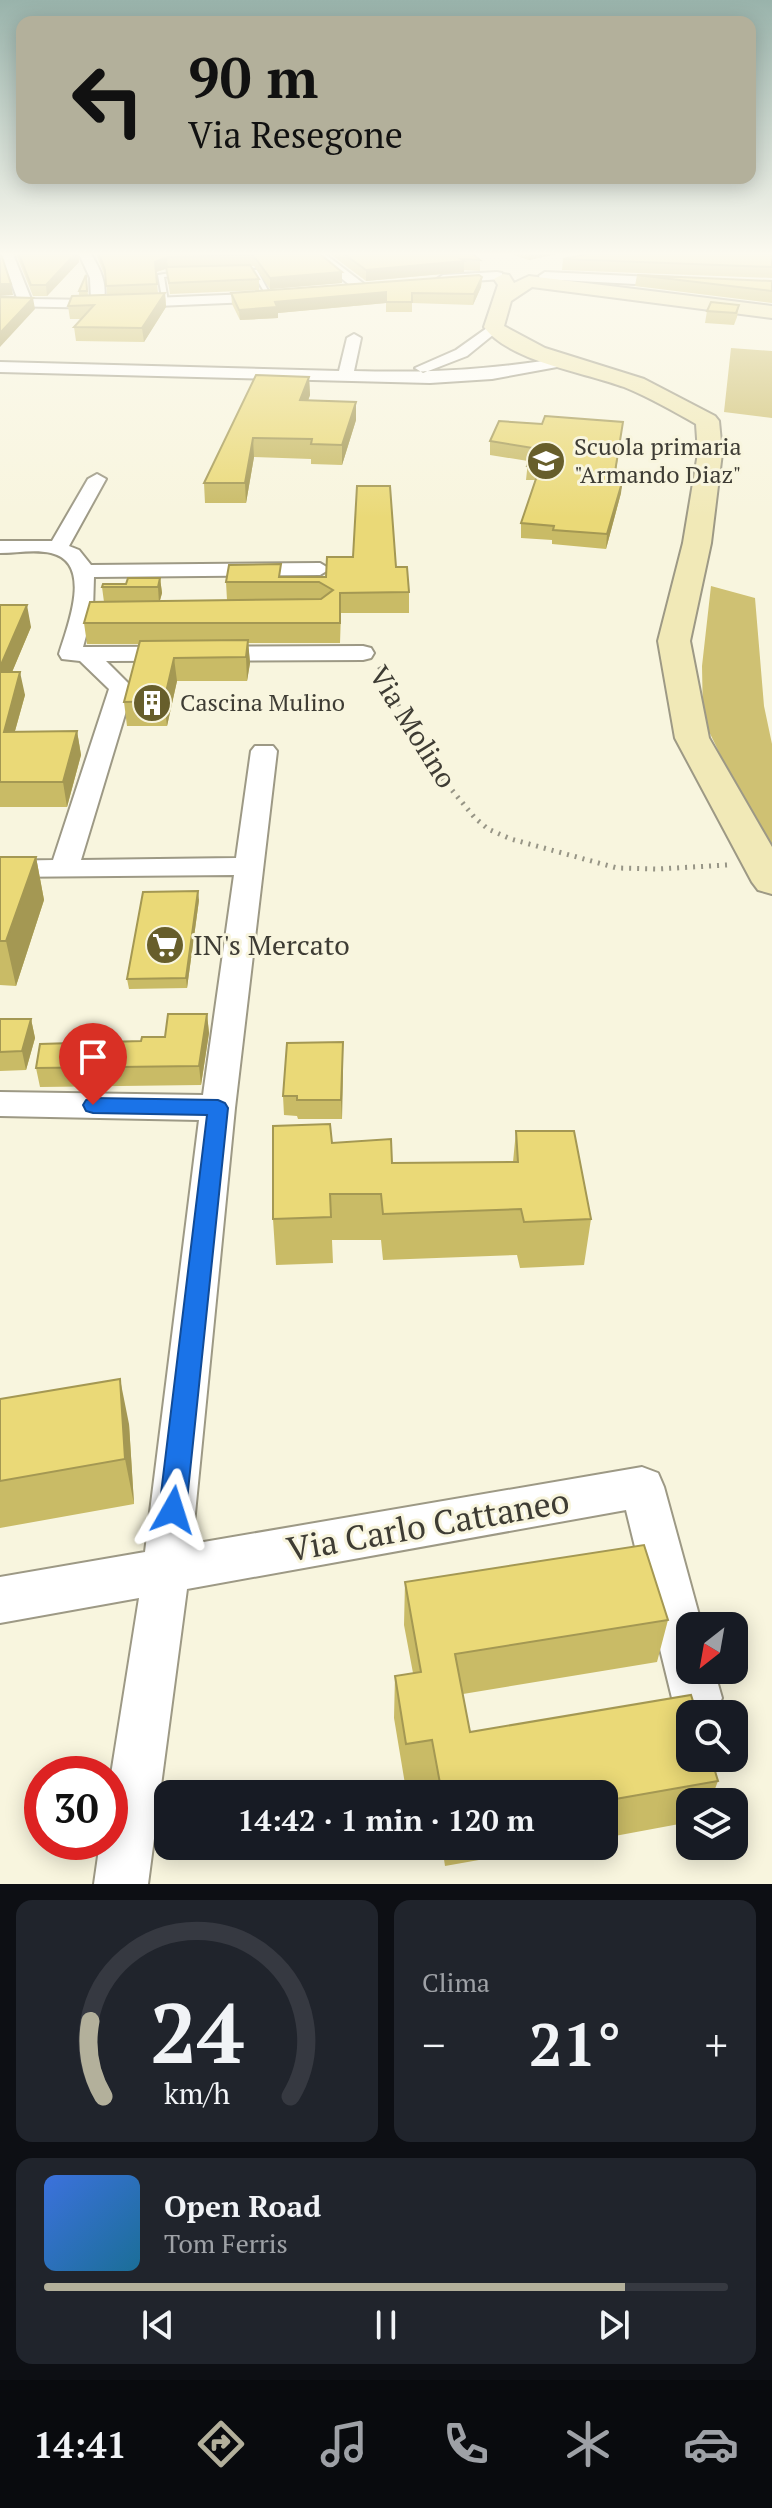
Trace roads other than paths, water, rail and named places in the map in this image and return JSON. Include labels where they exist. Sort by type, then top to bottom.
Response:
[{"type":"street","points":[[345,376],[353,342]]},
{"type":"street","points":[[382,377],[450,361],[478,342]]},
{"type":"street","points":[[516,342],[636,384],[707,421],[710,453],[697,543],[674,641],[692,738],[766,872]]},
{"type":"street","points":[[473,347],[522,344]]},
{"type":"street","points":[[450,361],[466,370],[492,374]]},
{"type":"street","points":[[0,367],[382,377],[492,374],[568,361]]},
{"type":"street","points":[[58,548],[97,479]]},
{"type":"street","points":[[0,547],[58,548],[74,556],[84,571],[91,613],[70,654],[86,654],[121,688],[64,869]]},
{"type":"street","points":[[84,571],[320,569]]},
{"type":"street","name":"Via Molino","points":[[86,654],[363,653]]},
{"type":"street","points":[[121,1884],[166,1572],[218,1108],[264,751]]},
{"type":"street","points":[[0,869],[249,866]]},
{"type":"street","points":[[0,1104],[218,1108]]},
{"type":"street","name":"Via Carlo Cattaneo","points":[[0,1600],[642,1487],[697,1698]]},
{"type":"place","name":"Scuola primaria \"Armando Diaz\"","points":[[546,461]]},
{"type":"place","name":"Cascina Mulino","points":[[152,703]]},
{"type":"place","name":"IN's Mercato","points":[[165,945]]}]
